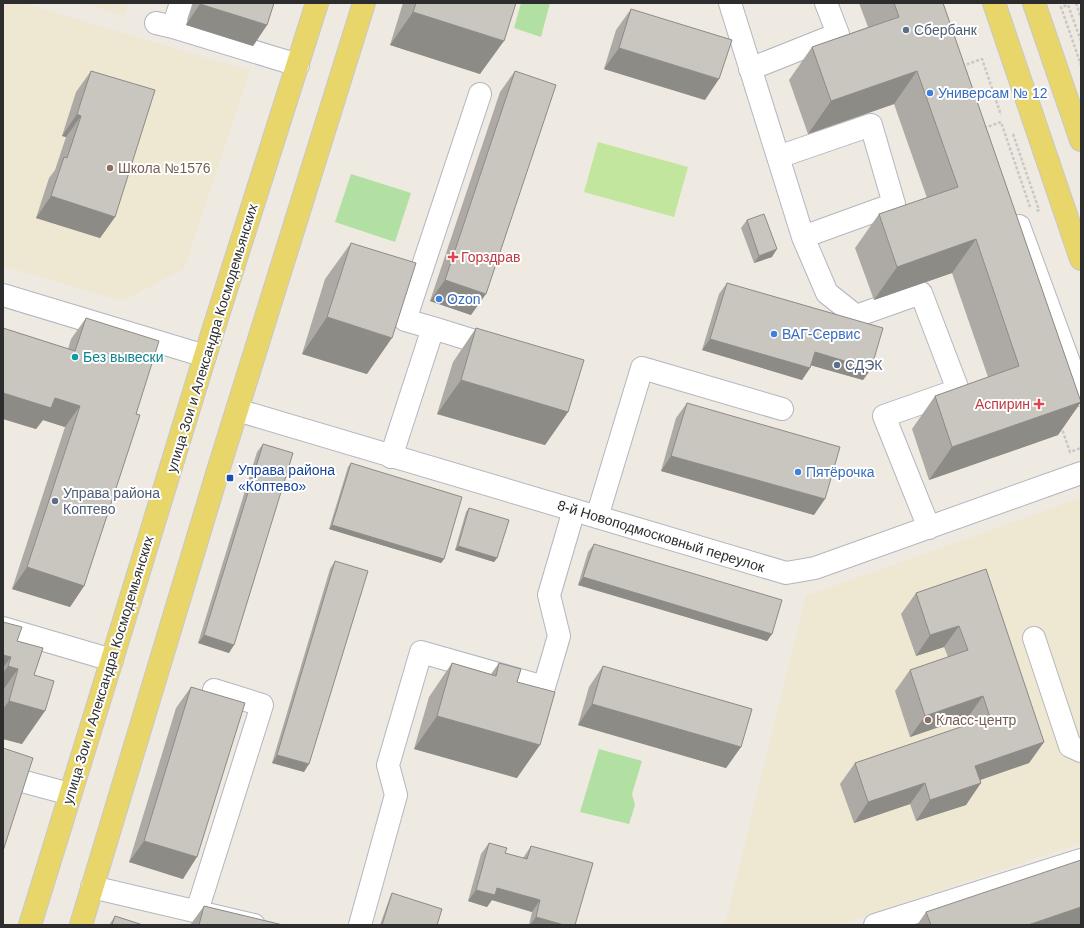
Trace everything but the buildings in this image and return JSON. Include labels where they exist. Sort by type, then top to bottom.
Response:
[{"type":"main road","name":"улица Зои и Александра Космодемьянских","points":[[30,925],[205,356],[317,3]]},
{"type":"main road","points":[[81,925],[237,410],[364,3]]},
{"type":"main road","points":[[994,3],[1081,259]]},
{"type":"main road","points":[[1034,3],[1075,100],[1081,140]]},
{"type":"street","points":[[181,3],[165,25],[298,65]]},
{"type":"street","points":[[730,3],[803,237],[827,293],[856,316],[921,293],[958,390],[884,416],[929,528]]},
{"type":"street","points":[[750,68],[838,34],[826,3]]},
{"type":"street","points":[[480,94],[405,320],[514,353]]},
{"type":"street","points":[[778,157],[871,125],[894,204],[803,237]]},
{"type":"street","points":[[1014,210],[1081,395]]},
{"type":"street","points":[[3,295],[205,356]]},
{"type":"street","points":[[391,457],[433,328]]},
{"type":"street","points":[[598,516],[642,368],[782,409]]},
{"type":"street","name":"8-й Новоподмосковный переулок","points":[[237,410],[391,457],[598,516],[786,573],[815,568],[1081,473]]},
{"type":"street","points":[[360,925],[396,795],[388,765],[421,652],[544,686],[559,636],[549,595],[574,510]]},
{"type":"street","points":[[3,628],[112,660]]},
{"type":"street","points":[[1034,638],[1070,746],[1081,751]]},
{"type":"street","points":[[185,915],[262,704],[214,690]]},
{"type":"street","points":[[3,776],[70,794]]},
{"type":"street","points":[[875,925],[1074,862],[1074,886]]},
{"type":"street","points":[[92,887],[185,915],[254,925]]},
{"type":"path","points":[[1076,3],[1081,18]]},
{"type":"path","points":[[1081,41],[1068,5],[1061,7],[1081,65]]},
{"type":"path","points":[[961,66],[982,58],[1001,115]]},
{"type":"path","points":[[984,128],[1001,122],[1032,213],[1040,210],[1013,134]]},
{"type":"path","points":[[1060,422],[1070,452],[1081,448]]},
{"type":"shaded area","name":"Школа №1576","points":[[3,3],[23,3],[250,71],[184,269],[122,301],[3,266]]},
{"type":"shaded area","points":[[83,3],[128,3],[124,16]]},
{"type":"shaded area","name":"Класс-центр","points":[[1081,498],[1081,843],[837,925],[725,925],[806,596]]},
{"type":"green space","points":[[521,3],[550,3],[541,37],[514,28]]},
{"type":"green space","points":[[598,142],[688,167],[674,217],[584,192]]},
{"type":"green space","points":[[351,174],[411,193],[395,242],[335,222]]},
{"type":"green space","points":[[599,749],[642,761],[632,794],[635,805],[629,824],[580,812]]},
{"type":"place","name":"Сбербанк","points":[[906,30]]},
{"type":"place","name":"Универсам № 12","points":[[930,93]]},
{"type":"place","name":"Школа №1576","points":[[110,168]]},
{"type":"place","name":"Горздрав","points":[[453,257]]},
{"type":"place","name":"Ozon","points":[[439,299]]},
{"type":"place","name":"ВАГ-Сервис","points":[[774,334]]},
{"type":"place","name":"Без вывески","points":[[75,357]]},
{"type":"place","name":"СДЭК","points":[[837,365]]},
{"type":"place","name":"Аспирин","points":[[1039,404]]},
{"type":"place","name":"Пятёрочка","points":[[798,472]]},
{"type":"place","name":"Управа района «Коптево»","points":[[230,478]]},
{"type":"place","name":"Управа района Коптево","points":[[55,501]]},
{"type":"place","name":"Класс-центр","points":[[928,720]]}]
